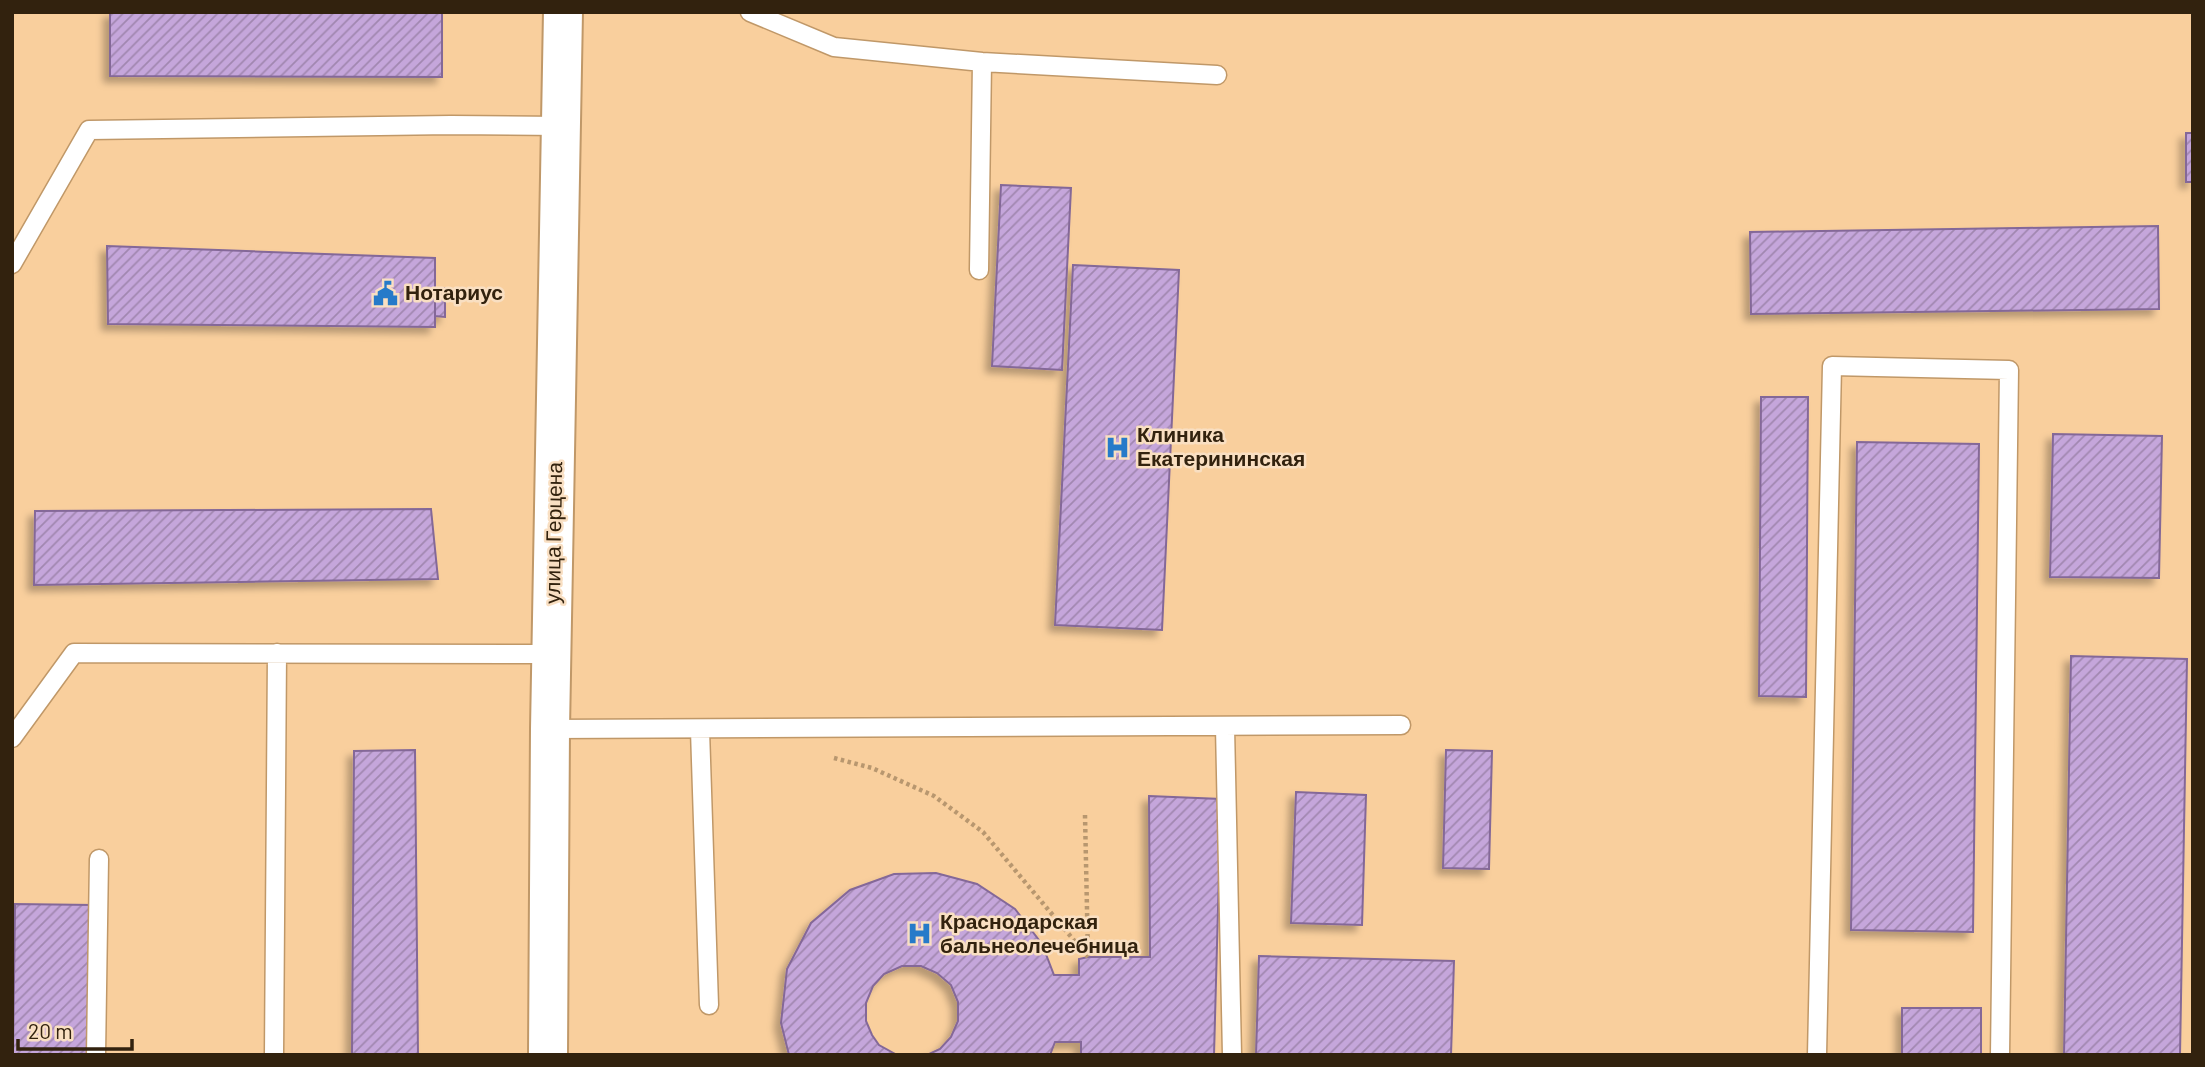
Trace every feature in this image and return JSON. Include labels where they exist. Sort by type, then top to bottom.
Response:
[{"type":"main road","name":"улица Герцена","points":[[548,1055],[550,729],[563,12]]},
{"type":"lane","points":[[750,12],[834,47],[982,62],[1217,75]]},
{"type":"lane","points":[[979,270],[982,62]]},
{"type":"lane","points":[[12,264],[89,130],[561,126]]},
{"type":"lane","points":[[1817,1055],[1832,366],[2009,370],[2000,1055]]},
{"type":"lane","points":[[12,738],[74,653],[552,654]]},
{"type":"lane","points":[[274,1055],[276,653]]},
{"type":"lane","points":[[550,729],[1401,726]]},
{"type":"lane","points":[[1226,727],[1232,1055]]},
{"type":"lane","points":[[700,730],[709,1005]]},
{"type":"lane","points":[[96,1055],[99,859]]},
{"type":"path","points":[[823,755],[872,768],[934,796],[983,832],[1088,957],[1085,815]]},
{"type":"building","points":[[110,12],[442,12],[442,77],[110,76]]},
{"type":"building","points":[[2186,133],[2193,133],[2193,182],[2186,182]]},
{"type":"building","points":[[1001,185],[1071,188],[1062,370],[992,366]]},
{"type":"building","points":[[2158,226],[2159,309],[1751,314],[1750,232]]},
{"type":"building","points":[[107,246],[435,258],[435,327],[108,324]]},
{"type":"building","name":"Клиника Екатерининская","points":[[1073,265],[1179,270],[1162,630],[1055,625]]},
{"type":"building","points":[[445,288],[445,317],[435,316],[435,289]]},
{"type":"building","points":[[1761,397],[1808,397],[1806,697],[1759,696]]},
{"type":"building","points":[[2053,434],[2162,436],[2159,578],[2050,577]]},
{"type":"building","points":[[1857,442],[1979,444],[1973,932],[1851,930]]},
{"type":"building","points":[[431,509],[438,579],[34,585],[35,511]]},
{"type":"building","points":[[2071,656],[2187,659],[2180,1055],[2064,1055]]},
{"type":"building","points":[[415,750],[418,1055],[352,1055],[354,751]]},
{"type":"building","points":[[1446,750],[1492,751],[1489,869],[1443,868]]},
{"type":"building","points":[[1296,792],[1366,795],[1362,925],[1291,923]]},
{"type":"building","name":"Краснодарская бальнеолечебница","points":[[1149,796],[1221,799],[1214,1055],[1081,1055],[1081,1042],[1055,1042],[1050,1055],[927,1055],[940,1049],[951,1037],[958,1021],[958,1002],[951,985],[937,973],[921,966],[902,966],[884,974],[873,986],[866,1003],[866,1021],[872,1035],[879,1045],[897,1055],[789,1055],[781,1023],[787,969],[811,923],[850,890],[894,874],[936,873],[977,884],[1015,909],[1042,944],[1054,975],[1079,975],[1079,959],[1088,957],[1150,957]]},
{"type":"building","points":[[15,904],[93,905],[92,1055],[13,1055]]},
{"type":"building","points":[[1259,956],[1454,961],[1451,1055],[1256,1055]]},
{"type":"building","points":[[1902,1008],[1981,1008],[1981,1055],[1902,1055]]},
{"type":"place","name":"Нотариус","points":[[385,293]]},
{"type":"place","name":"Клиника Екатерининская","points":[[1117,447]]},
{"type":"place","name":"Краснодарская бальнеолечебница","points":[[920,934]]}]
